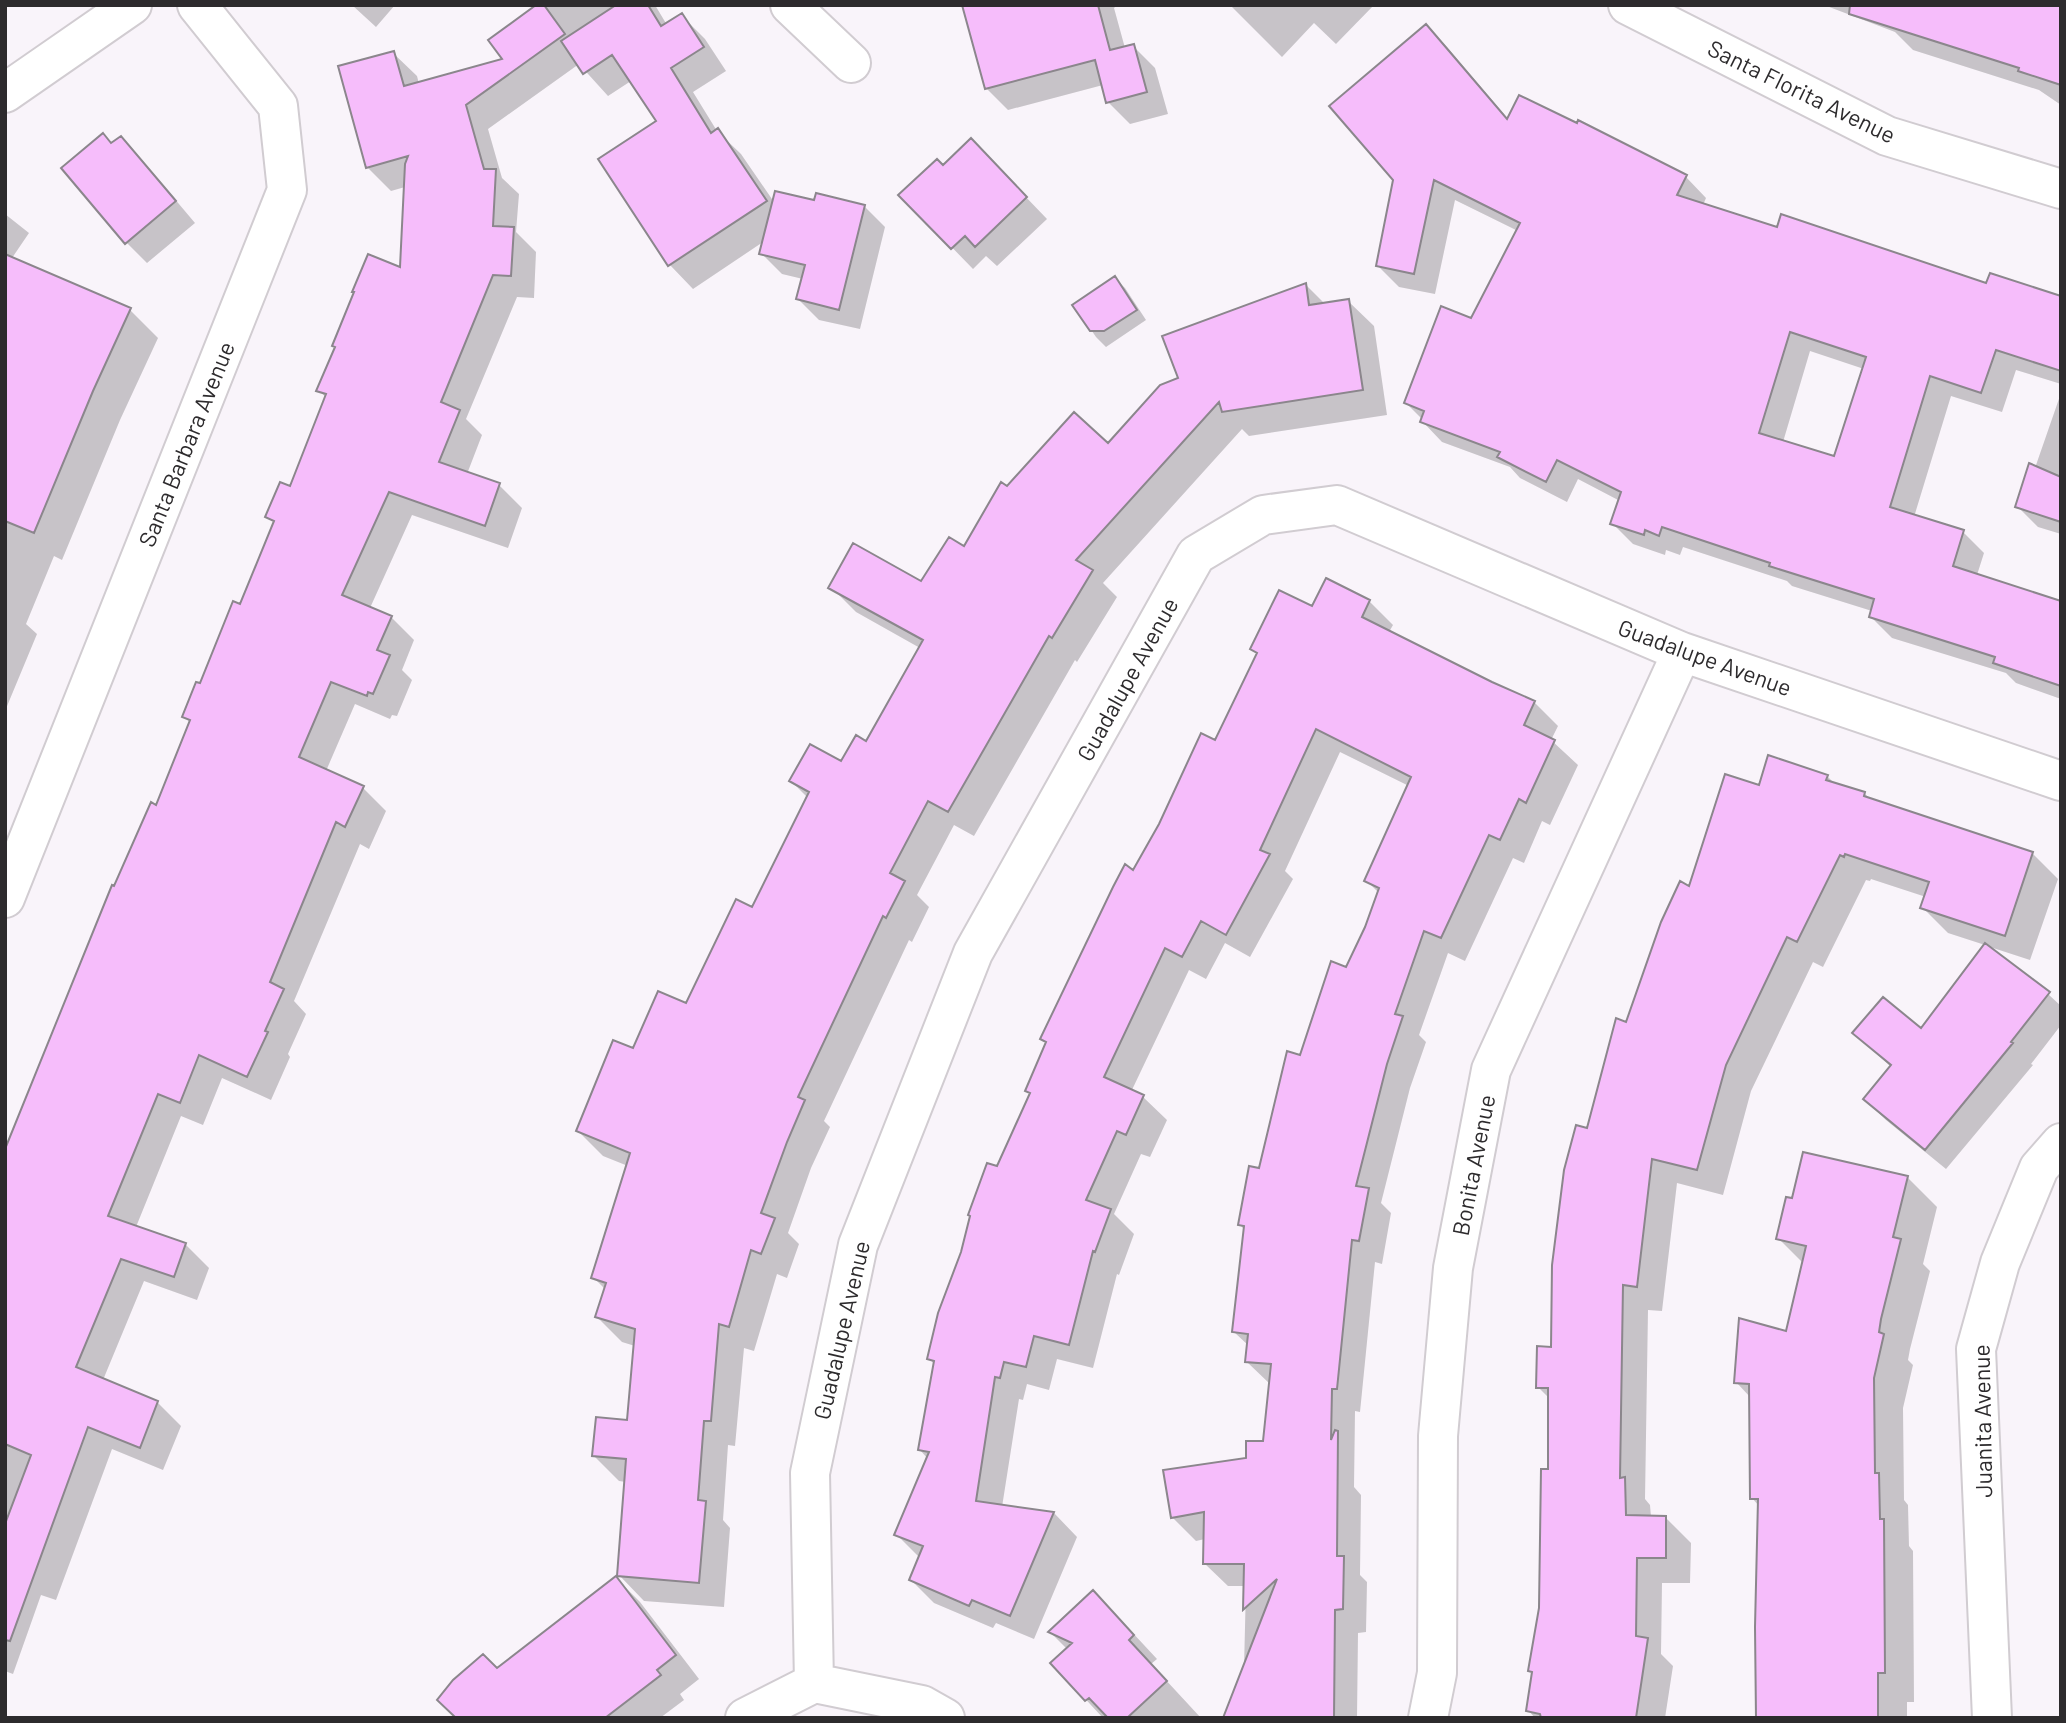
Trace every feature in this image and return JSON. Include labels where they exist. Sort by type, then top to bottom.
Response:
[{"type":"street","points":[[5,93],[132,5]]},
{"type":"street","name":"Santa Barbara Avenue","points":[[5,898],[287,190],[278,106],[197,5]]},
{"type":"street","points":[[790,5],[851,62]]},
{"type":"street","name":"Santa Florita Avenue","points":[[1628,5],[1887,136],[2061,189]]},
{"type":"street","name":"Guadalupe Avenue","points":[[814,1683],[810,1473],[858,1245],[973,953],[1196,555],[1263,515],[1337,505],[1682,652],[2061,781]]},
{"type":"street","name":"Bonita Avenue","points":[[1429,1718],[1437,1673],[1438,1436],[1453,1268],[1491,1070],[1682,652]]},
{"type":"street","name":"Juanita Avenue","points":[[1992,1718],[1976,1349],[2005,1251],[2039,1168],[2061,1143]]},
{"type":"street","points":[[745,1718],[814,1683],[922,1705],[945,1718]]},
{"type":"building","points":[[536,5],[544,5],[565,34],[466,105],[484,169],[496,169],[493,226],[514,227],[511,276],[493,275],[441,402],[460,410],[439,462],[500,483],[485,526],[389,492],[342,595],[392,616],[377,650],[390,655],[373,694],[368,692],[367,696],[331,682],[299,757],[364,786],[345,827],[336,822],[270,982],[284,989],[247,1077],[199,1055],[180,1103],[158,1094],[108,1216],[186,1243],[174,1277],[121,1259],[76,1367],[158,1401],[140,1448],[88,1427],[10,1641],[5,1640],[5,1524],[31,1455],[5,1444],[5,1149],[112,885],[114,886],[151,802],[156,805],[190,720],[182,717],[196,682],[200,683],[233,601],[240,604],[274,521],[265,517],[280,482],[290,486],[326,394],[316,391],[335,347],[332,346],[368,254],[400,267],[405,164],[408,156],[366,168],[338,66],[394,51],[404,86],[502,59],[488,40]]},
{"type":"building","points":[[616,5],[648,5],[661,26],[682,13],[704,47],[671,68],[711,133],[718,128],[767,201],[668,266],[598,159],[656,121],[612,55],[583,74],[561,41]]},
{"type":"building","points":[[962,5],[1098,5],[1110,50],[1134,44],[1147,92],[1106,103],[1095,60],[985,89]]},
{"type":"building","points":[[1850,5],[2061,5],[2061,85],[2018,71],[2019,68],[1849,14]]},
{"type":"building","points":[[1426,24],[1507,119],[1519,95],[1577,123],[1578,120],[1687,175],[1677,195],[1777,227],[1781,214],[1986,283],[1990,273],[2061,296],[2061,371],[1996,350],[1981,393],[1930,376],[1890,507],[1964,530],[1953,566],[2061,601],[2061,686],[1993,663],[1995,657],[1869,617],[1874,599],[1769,566],[1770,563],[1662,527],[1659,536],[1645,530],[1644,535],[1610,524],[1621,492],[1557,460],[1546,482],[1497,457],[1500,452],[1420,422],[1424,411],[1404,403],[1441,306],[1471,318],[1520,223],[1434,180],[1414,274],[1376,266],[1393,180],[1329,106]],"holes":[[[1790,332],[1866,357],[1834,456],[1759,433]]]},
{"type":"building","points":[[103,133],[111,143],[121,136],[176,201],[125,244],[61,168]]},
{"type":"building","points":[[971,138],[1027,197],[975,247],[965,236],[951,249],[898,195],[937,159],[943,165]]},
{"type":"building","points":[[775,191],[814,200],[816,193],[865,205],[839,310],[796,299],[805,265],[759,254]]},
{"type":"building","points":[[5,254],[131,308],[34,533],[5,521]]},
{"type":"building","points":[[1115,276],[1137,310],[1104,331],[1090,331],[1072,305]]},
{"type":"building","points":[[1306,283],[1309,305],[1349,299],[1363,390],[1222,412],[1219,402],[1076,560],[1093,570],[1052,638],[1049,636],[948,812],[928,801],[890,873],[905,881],[886,918],[883,916],[798,1097],[805,1100],[761,1213],[775,1218],[761,1254],[751,1250],[729,1327],[719,1324],[711,1421],[704,1421],[698,1500],[706,1501],[699,1583],[617,1576],[626,1459],[592,1456],[596,1417],[627,1420],[635,1329],[595,1317],[606,1283],[591,1278],[630,1153],[576,1131],[613,1040],[633,1048],[658,991],[686,1003],[736,899],[752,907],[809,792],[789,781],[810,744],[841,761],[856,735],[866,741],[923,640],[828,588],[853,543],[921,581],[949,537],[964,546],[1001,482],[1007,486],[1074,412],[1108,443],[1160,385],[1178,378],[1162,336]]},
{"type":"building","points":[[2029,463],[2061,477],[2061,522],[2015,507]]},
{"type":"building","points":[[1326,578],[1370,600],[1362,617],[1535,701],[1524,725],[1555,740],[1526,803],[1519,799],[1500,840],[1489,835],[1441,938],[1424,931],[1395,1014],[1403,1016],[1387,1064],[1356,1186],[1369,1188],[1359,1241],[1352,1240],[1337,1389],[1332,1389],[1331,1440],[1335,1430],[1338,1431],[1337,1556],[1344,1556],[1343,1609],[1335,1610],[1334,1718],[1223,1718],[1277,1579],[1243,1610],[1244,1564],[1203,1564],[1204,1512],[1171,1518],[1163,1470],[1246,1458],[1246,1441],[1263,1441],[1271,1364],[1245,1362],[1248,1334],[1232,1332],[1244,1226],[1238,1225],[1249,1166],[1259,1168],[1287,1051],[1300,1055],[1331,961],[1346,967],[1365,927],[1379,888],[1364,881],[1411,777],[1316,729],[1260,850],[1270,854],[1226,935],[1201,921],[1182,957],[1165,948],[1104,1077],[1144,1095],[1126,1135],[1117,1131],[1086,1200],[1111,1209],[1095,1252],[1093,1251],[1069,1345],[1034,1336],[1026,1367],[1004,1362],[1000,1378],[995,1377],[976,1501],[1054,1512],[1010,1616],[972,1600],[969,1606],[909,1580],[923,1546],[894,1535],[929,1452],[918,1450],[934,1361],[927,1359],[938,1313],[961,1252],[970,1216],[968,1215],[987,1163],[997,1166],[1030,1093],[1025,1091],[1046,1042],[1040,1039],[1125,864],[1133,870],[1159,824],[1201,733],[1215,740],[1257,653],[1250,649],[1279,590],[1312,606]]},
{"type":"building","points":[[1768,755],[1828,775],[1826,780],[1865,792],[1864,796],[2033,852],[2005,936],[1920,908],[1929,882],[1845,854],[1844,857],[1840,855],[1797,942],[1787,937],[1726,1065],[1697,1170],[1652,1159],[1637,1287],[1623,1285],[1620,1478],[1625,1477],[1626,1515],[1666,1516],[1666,1558],[1637,1558],[1636,1636],[1648,1638],[1636,1718],[1541,1718],[1540,1714],[1526,1711],[1532,1672],[1528,1671],[1539,1608],[1541,1469],[1548,1469],[1548,1388],[1536,1388],[1537,1346],[1551,1347],[1552,1265],[1564,1170],[1576,1125],[1587,1128],[1616,1018],[1626,1022],[1661,922],[1680,881],[1689,886],[1725,774],[1759,785]]},
{"type":"building","points":[[1985,943],[2050,992],[2011,1042],[2013,1043],[1925,1150],[1863,1099],[1891,1065],[1852,1033],[1883,997],[1921,1028]]},
{"type":"building","points":[[1803,1152],[1908,1176],[1893,1237],[1901,1239],[1881,1319],[1879,1332],[1884,1334],[1874,1378],[1875,1473],[1879,1473],[1880,1519],[1884,1519],[1885,1673],[1878,1673],[1878,1718],[1756,1718],[1758,1499],[1750,1499],[1749,1384],[1734,1383],[1739,1318],[1786,1331],[1806,1246],[1776,1239],[1786,1197],[1792,1198]]},
{"type":"building","points":[[616,1576],[676,1655],[657,1670],[661,1675],[605,1718],[456,1718],[437,1700],[453,1680],[483,1654],[497,1668]]},
{"type":"building","points":[[1093,1590],[1134,1635],[1129,1640],[1167,1681],[1127,1718],[1108,1718],[1089,1698],[1085,1701],[1050,1663],[1072,1643],[1048,1632]]}]
